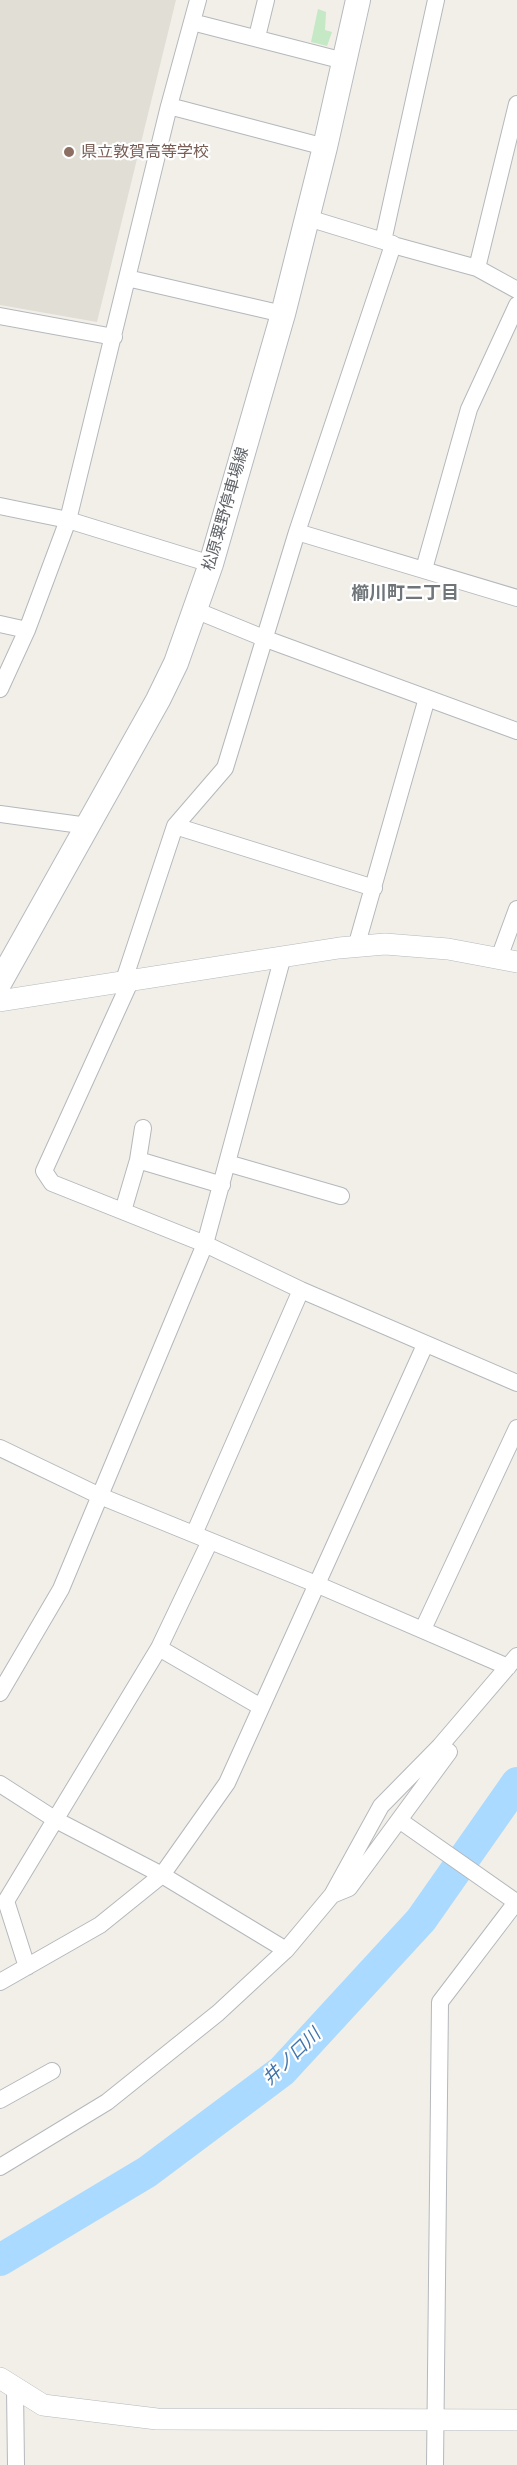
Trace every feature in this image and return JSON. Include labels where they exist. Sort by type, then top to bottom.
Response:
[{"type":"main road","name":"松原粟野停車場線","points":[[0,982],[158,700],[176,663],[211,564],[283,314],[325,147],[358,0]]},
{"type":"street","points":[[0,689],[27,630],[68,520],[169,106],[198,0]]},
{"type":"street","points":[[257,37],[266,0]]},
{"type":"street","points":[[436,0],[388,243],[225,768],[176,826],[127,982],[44,1171],[52,1183],[205,1244],[301,1290],[517,1383]]},
{"type":"street","points":[[192,22],[344,61]]},
{"type":"street","points":[[477,268],[517,104]]},
{"type":"street","points":[[169,106],[325,147]]},
{"type":"street","points":[[308,218],[477,268],[517,290]]},
{"type":"street","points":[[127,278],[283,314]]},
{"type":"street","points":[[424,569],[469,409],[517,305]]},
{"type":"street","points":[[0,316],[114,336]]},
{"type":"street","points":[[0,506],[68,520],[211,564]]},
{"type":"street","points":[[297,532],[517,598]]},
{"type":"street","points":[[195,610],[266,639],[517,731]]},
{"type":"street","points":[[0,624],[27,630]]},
{"type":"street","points":[[356,947],[427,698]]},
{"type":"street","points":[[0,814],[87,826]]},
{"type":"street","points":[[176,826],[374,888]]},
{"type":"street","points":[[0,1001],[283,956],[385,944],[448,949],[508,960],[517,909]]},
{"type":"street","points":[[0,1693],[61,1589],[205,1244],[283,956]]},
{"type":"street","points":[[123,1211],[138,1160],[143,1128]]},
{"type":"street","points":[[138,1160],[222,1185]]},
{"type":"street","points":[[227,1163],[341,1196]]},
{"type":"street","points":[[194,1534],[301,1290]]},
{"type":"street","points":[[0,1982],[100,1925],[162,1875],[227,1783],[425,1345]]},
{"type":"street","points":[[423,1629],[517,1428]]},
{"type":"street","points":[[0,1448],[100,1496],[423,1629],[512,1661],[440,1746],[381,1806],[332,1895],[286,1950],[218,2013],[107,2102],[0,2167]]},
{"type":"street","points":[[27,1968],[6,1901],[159,1648],[210,1541]]},
{"type":"street","points":[[159,1648],[261,1707]]},
{"type":"street","points":[[332,1895],[349,1888],[404,1824],[449,1752],[440,1746]]},
{"type":"street","points":[[0,1784],[56,1820],[162,1875],[286,1950]]},
{"type":"street","points":[[404,1824],[517,1902],[440,2002],[435,2465]]},
{"type":"street","points":[[0,2100],[52,2071]]},
{"type":"street","points":[[8,2384],[43,2405],[157,2419],[517,2420]]},
{"type":"street","points":[[8,2384],[16,2465]]},
{"type":"shaded area","name":"県立敦賀高等学校","points":[[0,0],[176,0],[97,322],[0,305]]},
{"type":"green space","points":[[318,9],[326,12],[325,30],[332,32],[327,46],[311,42]]},
{"type":"waterway","name":"井ノ口川","points":[[0,2260],[147,2172],[282,2071],[421,1920],[517,1783]]},
{"type":"place","name":"県立敦賀高等学校","points":[[69,152]]},
{"type":"district","name":"櫛川町二丁目","points":[[405,594]]}]
